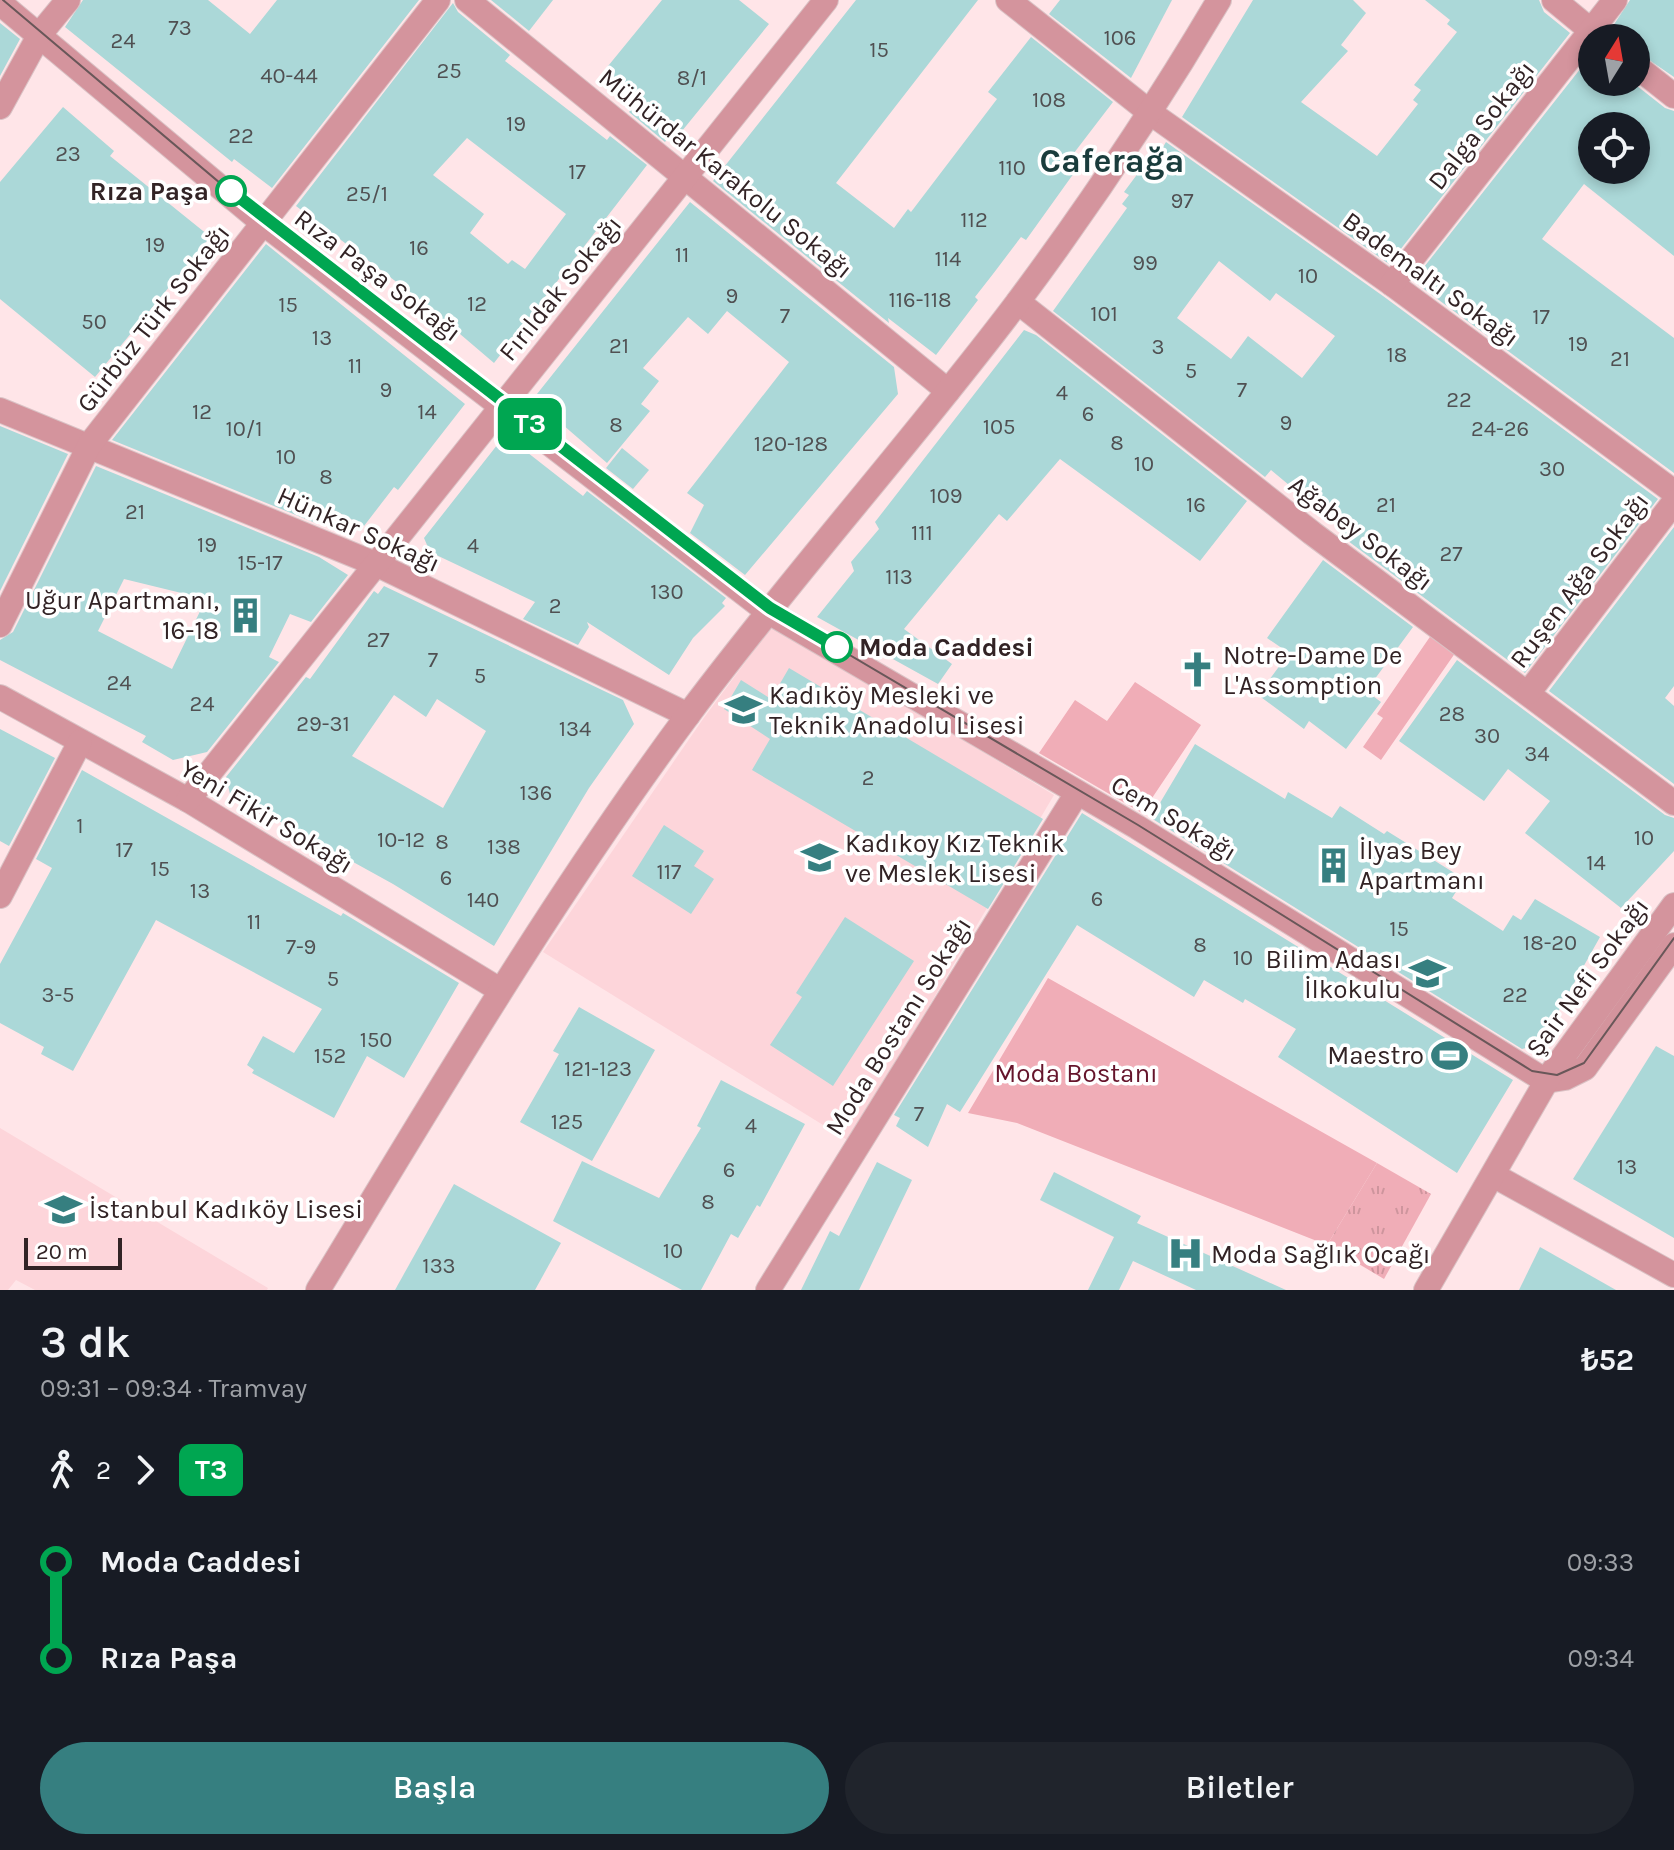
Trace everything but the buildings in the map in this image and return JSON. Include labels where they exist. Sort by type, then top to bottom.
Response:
[{"type":"street","points":[[0,107],[40,34],[68,0]]},
{"type":"street","name":"Gürbüz Türk Sokağı","points":[[0,625],[90,444],[438,0]]},
{"type":"street","name":"Mühürdar Karakolu Sokağı","points":[[467,0],[948,391]]},
{"type":"street","name":"Fırıldak Sokağı","points":[[188,800],[826,0]]},
{"type":"street","name":"Bademaltı Sokağı","points":[[1008,0],[1152,114],[1392,284],[1674,492]]},
{"type":"street","points":[[318,1290],[500,990],[688,715],[767,611],[1018,302],[1152,114],[1219,0]]},
{"type":"street","points":[[1554,0],[1584,24]]},
{"type":"street","name":"Dalga Sokağı","points":[[1602,24],[1615,0]]},
{"type":"street","name":"Rıza Paşa Sokağı","points":[[0,3],[263,223],[767,611]]},
{"type":"street","name":"Dalga Sokağı","points":[[1392,284],[1578,56]]},
{"type":"street","points":[[1650,77],[1674,96]]},
{"type":"street","name":"Ağabey Sokağı","points":[[1018,302],[1312,533],[1674,803]]},
{"type":"street","name":"Hünkar Sokağı","points":[[0,410],[90,444],[378,565],[688,715]]},
{"type":"street","name":"Ruşen Ağa Sokağı","points":[[1529,692],[1674,502]]},
{"type":"street","name":"Cem Sokağı","points":[[767,611],[1077,793],[1546,1081]]},
{"type":"street","name":"Yeni Fikir Sokağı","points":[[0,697],[188,800],[500,990]]},
{"type":"street","points":[[0,896],[80,742]]},
{"type":"street","name":"Moda Bostanı Sokağı","points":[[768,1290],[1077,793]]},
{"type":"street","name":"Şair Nefi Sokağı","points":[[1426,1290],[1546,1081],[1674,905]]},
{"type":"street","name":"Şair Nefi Sokağı","points":[[1546,1081],[1565,1078],[1585,1068],[1674,945]]},
{"type":"street","points":[[1493,1175],[1674,1275]]},
{"type":"shaded area","name":"Kadıkoy Kız Teknik ve Meslek Lisesi","points":[[773,625],[1054,795],[849,1141],[543,952],[703,719]]},
{"type":"shaded area","name":"İstanbul Kadıköy Lisesi","points":[[0,1128],[267,1290],[35,1290],[16,1280],[8,1290],[0,1290]]},
{"type":"green space","points":[[1436,628],[1460,646],[1381,760],[1363,747],[1383,718],[1377,714]]},
{"type":"green space","points":[[1135,682],[1201,725],[1142,813],[1039,753],[1075,700],[1107,721]]},
{"type":"green space","name":"Moda Bostanı","points":[[1048,978],[1377,1163],[1327,1245],[1017,1123],[968,1113]]},
{"type":"green space","points":[[1377,1163],[1431,1194],[1384,1279],[1327,1245]]},
{"type":"tram line","points":[[3,0],[265,221],[770,608],[1138,825],[1532,1071],[1557,1075],[1584,1063],[1674,938]]},
{"type":"tram line","name":"T3","points":[[231,191],[265,221],[770,608],[837,647]]},
{"type":"place","name":"Rıza Paşa","points":[[231,191]]},
{"type":"place","name":"Uğur Apartmanı, 16-18","points":[[245,615]]},
{"type":"place","name":"Moda Caddesi","points":[[837,647]]},
{"type":"place","name":"Notre-Dame De L'Assomption","points":[[1197,670]]},
{"type":"place","name":"Kadıköy Mesleki ve Teknik Anadolu Lisesi","points":[[743,710]]},
{"type":"place","name":"Kadıkoy Kız Teknik ve Meslek Lisesi","points":[[819,858]]},
{"type":"place","name":"İlyas Bey Apartmanı","points":[[1333,865]]},
{"type":"place","name":"Bilim Adası İlkokulu","points":[[1427,974]]},
{"type":"place","name":"Maestro","points":[[1450,1055]]},
{"type":"place","name":"İstanbul Kadıköy Lisesi","points":[[63,1209]]},
{"type":"place","name":"Moda Sağlık Ocağı","points":[[1185,1254]]},
{"type":"district","name":"Caferağa","points":[[1112,160]]}]
